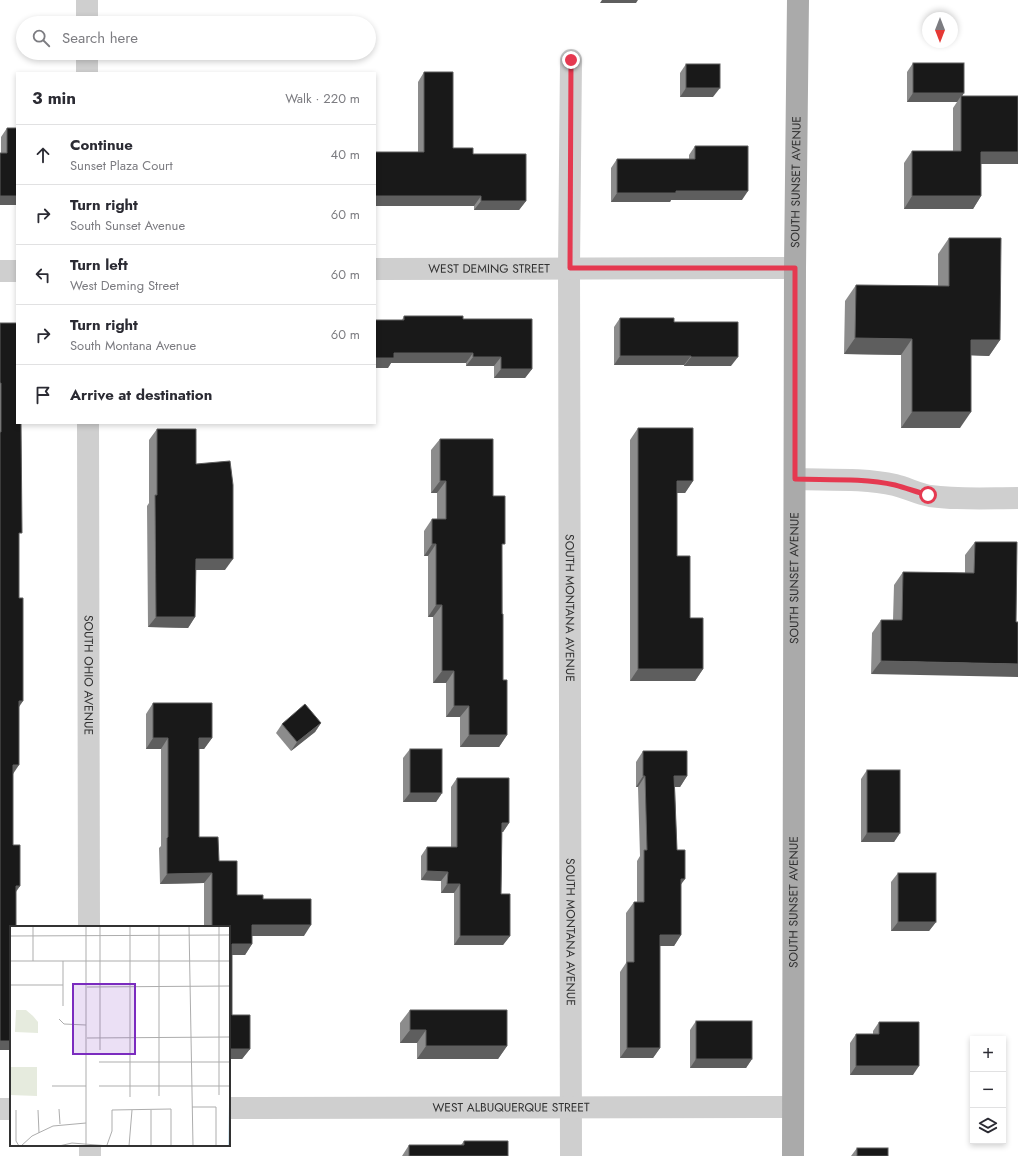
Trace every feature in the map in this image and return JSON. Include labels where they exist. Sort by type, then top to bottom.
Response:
[{"type":"main road","name":"SOUTH SUNSET AVENUE","points":[[793,1156],[795,268],[798,0]]},
{"type":"street","points":[[87,0],[87,16]]},
{"type":"street","points":[[87,60],[87,72]]},
{"type":"street","name":"SOUTH MONTANA AVENUE","points":[[571,60],[571,1156]]},
{"type":"street","name":"WEST DEMING STREET","points":[[376,269],[795,268]]},
{"type":"street","points":[[0,271],[16,271]]},
{"type":"street","name":"SOUTH OHIO AVENUE","points":[[88,424],[89,926]]},
{"type":"street","points":[[795,479],[877,482],[894,485],[928,495],[965,499],[1018,498]]},
{"type":"street","name":"WEST ALBUQUERQUE STREET","points":[[230,1108],[793,1107]]},
{"type":"building","points":[[913,63],[964,63],[964,93],[913,93]]},
{"type":"building","points":[[686,64],[720,64],[720,88],[686,88]]},
{"type":"building","points":[[424,72],[453,72],[453,148],[473,148],[473,154],[526,154],[526,201],[481,201],[481,196],[376,196],[376,152],[424,152]]},
{"type":"building","points":[[961,96],[1018,96],[1018,152],[981,152],[981,196],[912,196],[912,151],[961,151]]},
{"type":"building","points":[[7,128],[16,128],[16,196],[0,196],[0,153],[7,153]]},
{"type":"building","points":[[695,146],[748,146],[748,191],[617,193],[617,159],[695,159]]},
{"type":"building","points":[[949,238],[1001,238],[1000,340],[971,340],[971,412],[912,412],[912,339],[855,338],[856,285],[949,286]]},
{"type":"building","points":[[404,316],[463,316],[463,319],[532,319],[532,369],[501,369],[501,357],[473,357],[473,353],[394,353],[394,358],[376,358],[376,320],[404,320]]},
{"type":"building","points":[[620,318],[674,318],[674,322],[738,322],[738,357],[620,356]]},
{"type":"building","points":[[0,323],[16,323],[16,424],[21,424],[22,533],[19,533],[19,598],[23,598],[23,701],[19,701],[19,765],[13,765],[13,845],[20,845],[20,886],[16,886],[16,926],[10,926],[10,1041],[0,1041]]},
{"type":"building","points":[[638,428],[693,428],[693,481],[677,481],[677,556],[690,556],[690,618],[703,618],[703,669],[638,669]]},
{"type":"building","points":[[157,429],[196,429],[196,464],[230,461],[233,485],[233,559],[196,559],[195,617],[156,617],[155,495],[157,495]]},
{"type":"building","points":[[440,439],[493,439],[493,496],[505,496],[505,544],[502,544],[502,614],[503,680],[507,680],[507,735],[469,735],[469,706],[454,706],[454,671],[442,671],[442,605],[436,605],[436,544],[432,544],[432,519],[446,519],[446,481],[440,481]]},
{"type":"building","points":[[975,542],[1017,542],[1016,622],[1018,622],[1018,664],[881,661],[881,620],[902,620],[903,572],[974,573]]},
{"type":"building","points":[[153,703],[212,703],[212,738],[199,738],[199,837],[218,837],[219,861],[237,861],[237,895],[263,895],[263,899],[311,899],[311,925],[252,925],[252,944],[232,944],[232,1015],[250,1015],[250,1049],[230,1049],[230,926],[212,926],[212,873],[167,874],[168,738],[153,738]]},
{"type":"building","points":[[305,704],[321,723],[297,742],[282,724]]},
{"type":"building","points":[[410,749],[442,749],[442,793],[410,793]]},
{"type":"building","points":[[643,751],[687,751],[687,776],[674,776],[677,850],[685,850],[685,879],[681,879],[681,935],[660,935],[660,1048],[627,1048],[627,962],[634,962],[634,902],[644,902],[644,850],[647,850]]},
{"type":"building","points":[[867,770],[900,770],[900,833],[867,833]]},
{"type":"building","points":[[457,778],[509,778],[509,823],[502,823],[501,894],[510,894],[510,936],[460,936],[460,884],[447,884],[448,872],[427,871],[427,847],[457,847]]},
{"type":"building","points":[[898,873],[936,873],[936,922],[898,922]]},
{"type":"building","points":[[410,1010],[507,1010],[507,1046],[426,1046],[426,1030],[410,1030]]},
{"type":"building","points":[[696,1021],[752,1021],[752,1059],[696,1059]]},
{"type":"building","points":[[879,1022],[919,1022],[919,1066],[856,1066],[856,1034],[879,1034]]},
{"type":"building","points":[[464,1141],[508,1141],[508,1156],[409,1156],[409,1145],[464,1145]]},
{"type":"building","points":[[857,1148],[888,1148],[888,1156],[857,1156]]},
{"type":"route","points":[[571,60],[570,268],[795,268],[795,479],[877,482],[894,485],[928,495]]}]
